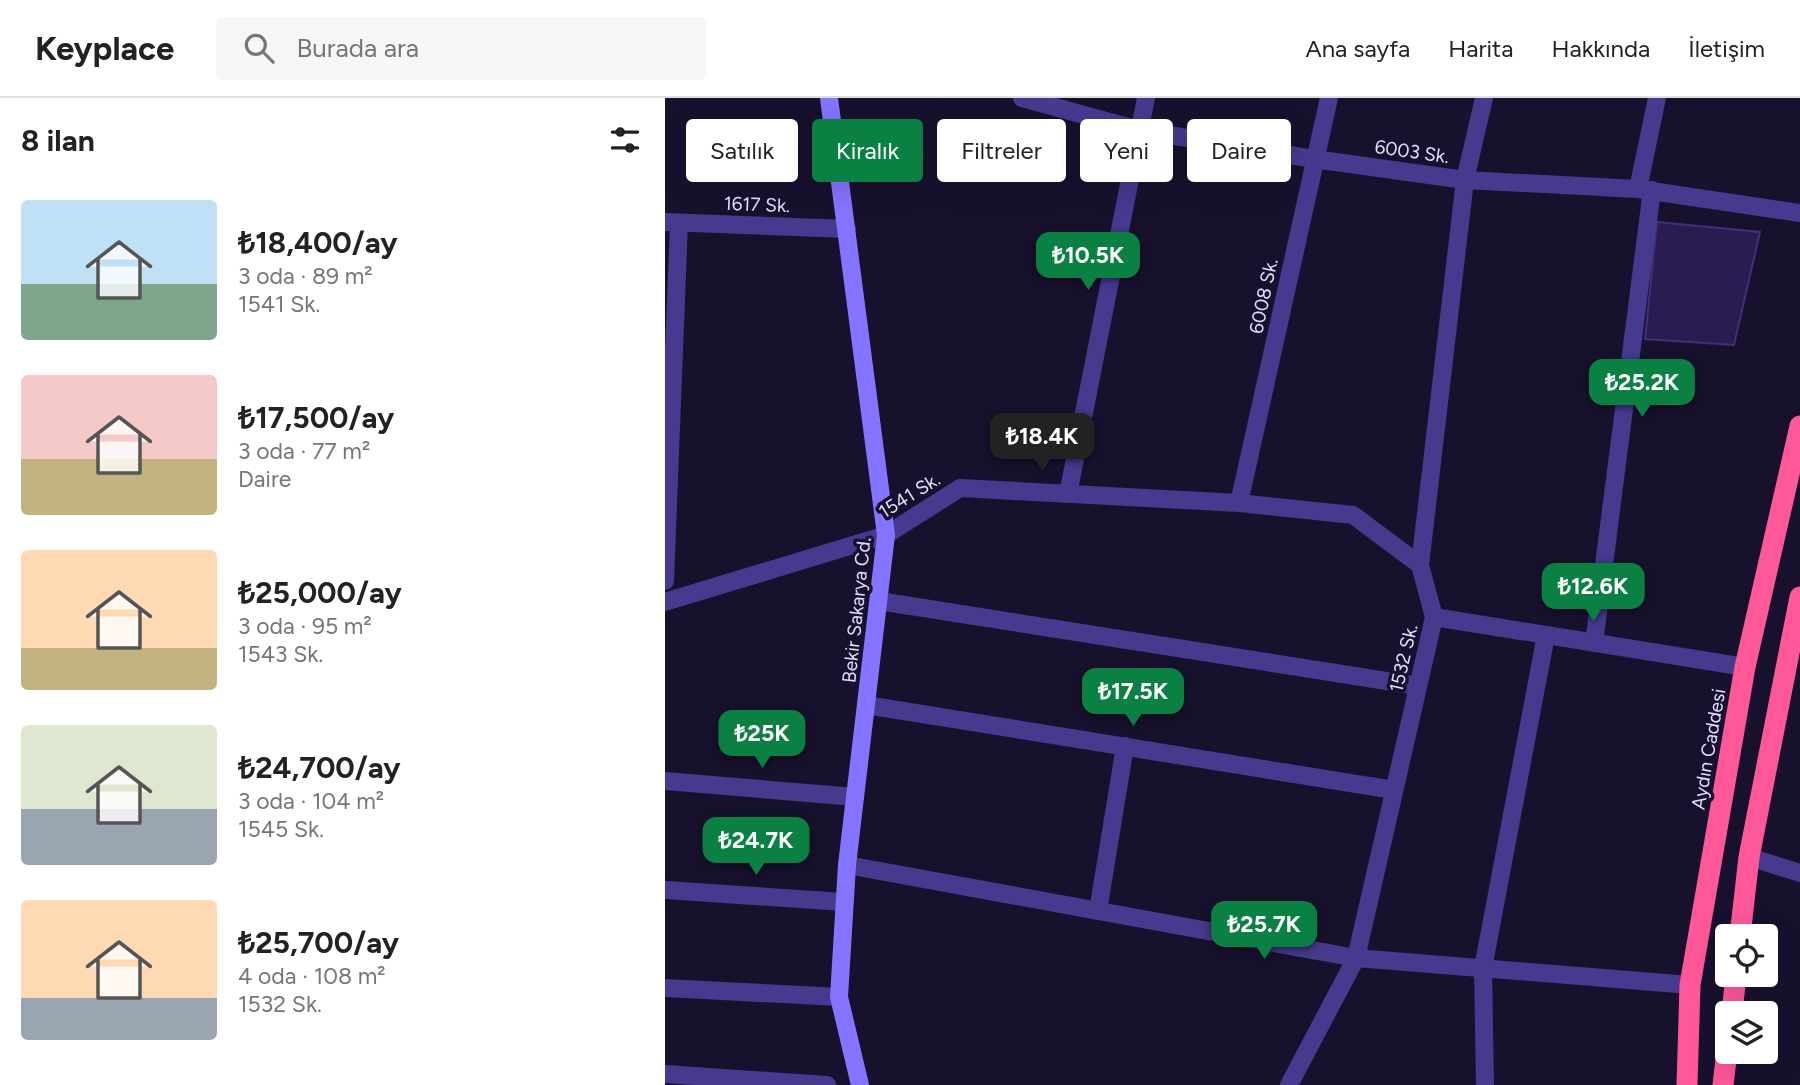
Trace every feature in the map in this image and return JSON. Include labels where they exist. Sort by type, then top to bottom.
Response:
[{"type":"highway","name":"Aydın Caddesi","points":[[1687,1085],[1690,985],[1745,667],[1800,426]]},
{"type":"highway","points":[[1741,924],[1749,857],[1800,597]]},
{"type":"highway","points":[[1723,1085],[1725,1064]]},
{"type":"street","name":"Bekir Sakarya Cd.","points":[[829,98],[886,535],[844,902],[839,997],[860,1085]]},
{"type":"street","name":"6003 Sk.","points":[[1023,98],[1099,119]]},
{"type":"street","points":[[1141,119],[1146,98]]},
{"type":"street","name":"6008 Sk.","points":[[1239,503],[1329,98]]},
{"type":"street","name":"1532 Sk.","points":[[1290,1085],[1356,958],[1434,617],[1420,565],[1465,180],[1483,98]]},
{"type":"street","points":[[1594,643],[1657,98]]},
{"type":"street","name":"6003 Sk.","points":[[1173,136],[1465,180],[1645,190],[1800,213]]},
{"type":"street","points":[[1068,494],[1129,182]]},
{"type":"street","name":"1617 Sk.","points":[[672,223],[846,229]]},
{"type":"street","points":[[665,581],[672,223]]},
{"type":"street","name":"1541 Sk.","points":[[665,601],[886,535],[960,488],[1239,503],[1353,515],[1420,565]]},
{"type":"street","points":[[879,601],[1418,686]]},
{"type":"street","points":[[1434,617],[1745,667]]},
{"type":"street","points":[[1485,1085],[1483,968],[1546,635]]},
{"type":"street","points":[[866,705],[1394,790]]},
{"type":"street","points":[[1098,911],[1125,746]]},
{"type":"street","points":[[665,781],[855,797]]},
{"type":"street","points":[[1749,857],[1800,873]]},
{"type":"street","points":[[848,865],[1356,958],[1690,985]]},
{"type":"street","points":[[665,890],[844,902]]},
{"type":"street","points":[[665,988],[839,997]]},
{"type":"street","points":[[665,1074],[827,1085]]},
{"type":"building","points":[[1657,222],[1760,232],[1734,345],[1645,339]]}]
